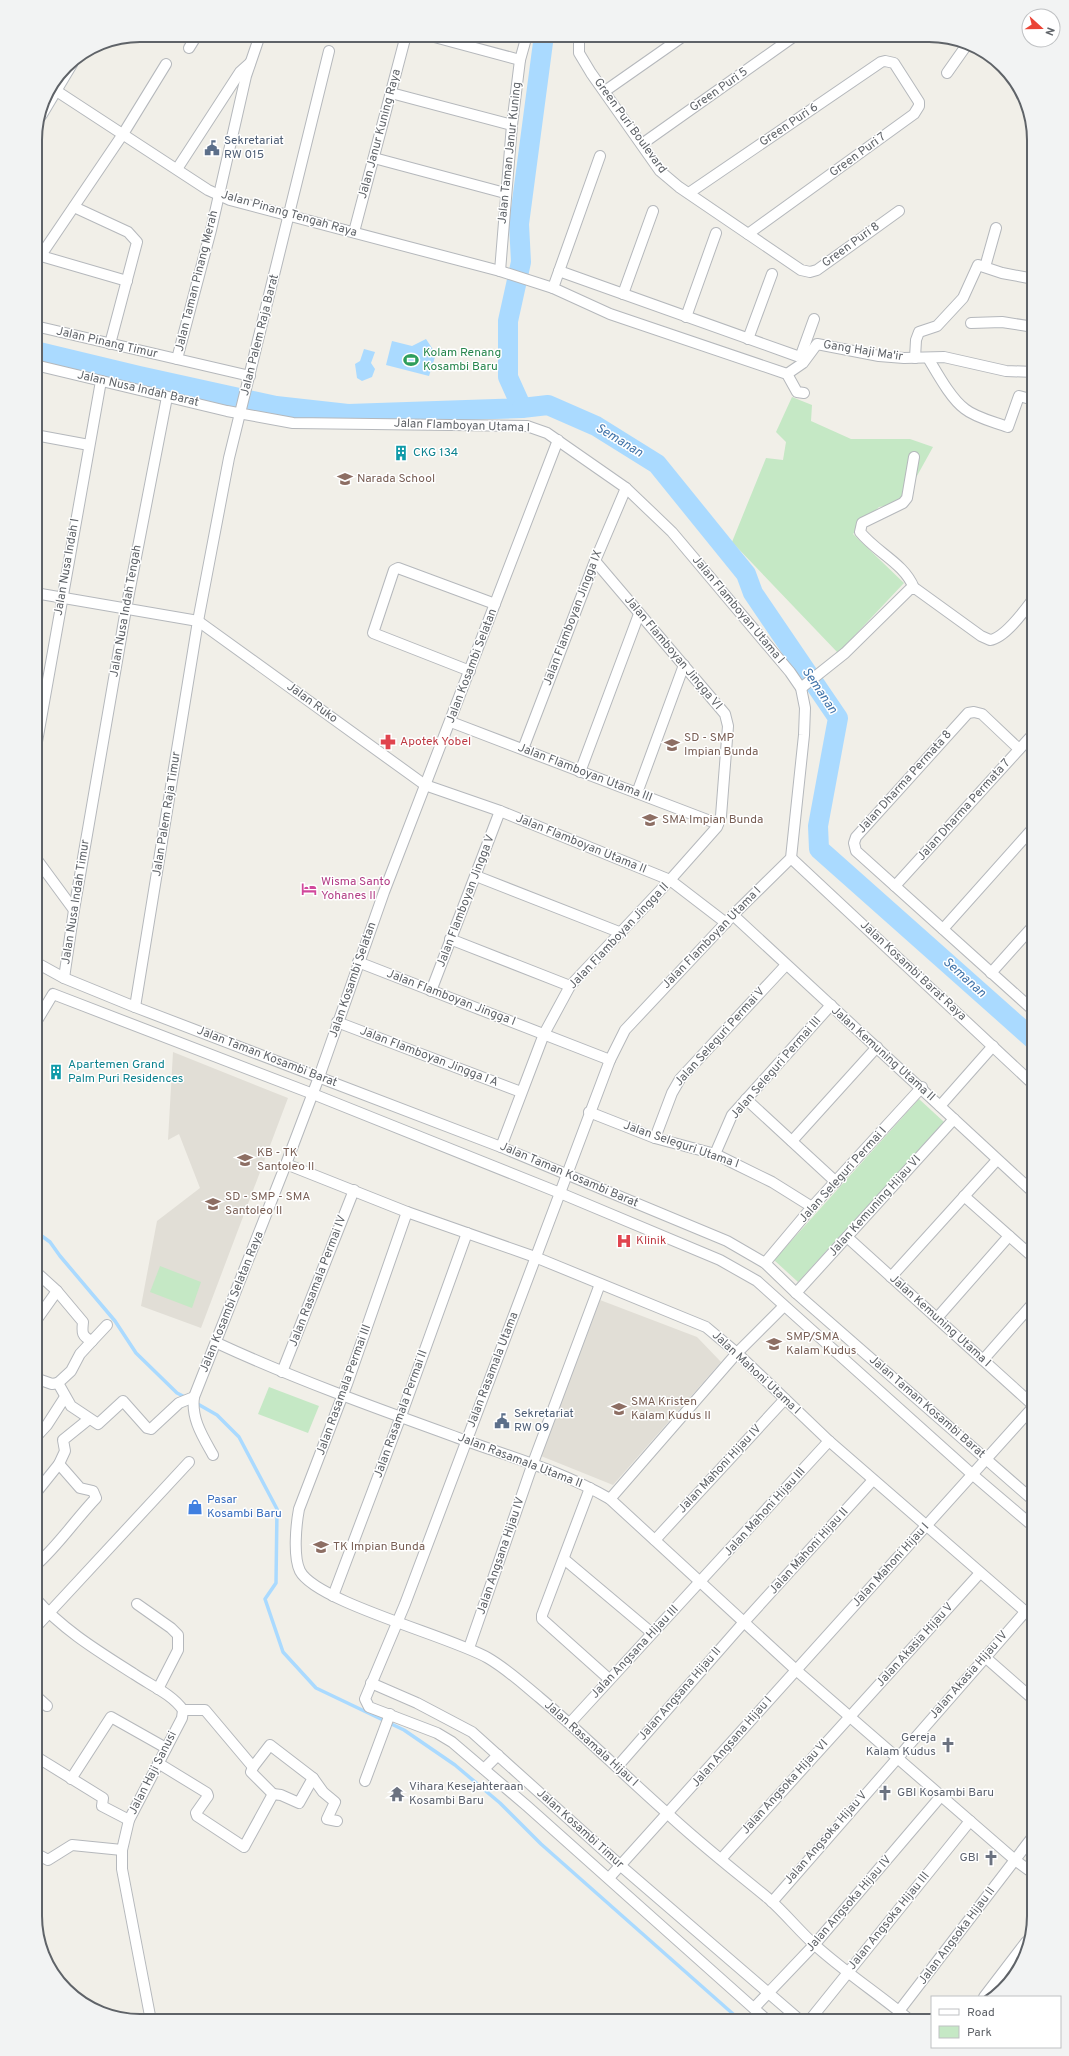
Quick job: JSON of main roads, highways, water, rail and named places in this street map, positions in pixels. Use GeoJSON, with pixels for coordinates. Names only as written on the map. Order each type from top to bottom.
{"type":"FeatureCollection","features":[{"type":"Feature","properties":{"kind":"water","name":"Kolam Renang Kosambi Baru"},"geometry":{"type":"Polygon","coordinates":[[[426,339],[436,354],[429,376],[386,365],[392,341],[412,346],[426,339]]]}},
{"type":"Feature","properties":{"kind":"water"},"geometry":{"type":"Polygon","coordinates":[[[364,349],[375,352],[371,363],[375,369],[372,377],[362,381],[357,378],[355,364],[360,361],[364,349]]]}},
{"type":"Feature","properties":{"kind":"waterway"},"geometry":{"type":"LineString","coordinates":[[42,353],[276,406],[348,414],[522,408],[508,377],[508,321],[521,262],[519,224],[543,42]]}},
{"type":"Feature","properties":{"kind":"waterway","name":"Semanan"},"geometry":{"type":"LineString","coordinates":[[522,408],[548,405],[596,426],[657,464],[746,574],[753,593],[838,718],[818,826],[819,849],[1027,1034]]}},
{"type":"Feature","properties":{"kind":"waterway"},"geometry":{"type":"LineString","coordinates":[[42,1236],[50,1242],[115,1321],[136,1353],[177,1393],[187,1398]]}},
{"type":"Feature","properties":{"kind":"waterway"},"geometry":{"type":"LineString","coordinates":[[196,1403],[217,1415],[239,1437],[277,1509],[276,1583],[265,1599],[283,1652],[316,1688],[404,1730],[455,1765],[500,1803],[541,1844],[733,2014]]}},
{"type":"Feature","properties":{"kind":"place","name":"Sekretariat RW 015"},"geometry":{"type":"Point","coordinates":[212,148]}},
{"type":"Feature","properties":{"kind":"place","name":"Kolam Renang Kosambi Baru"},"geometry":{"type":"Point","coordinates":[411,360]}},
{"type":"Feature","properties":{"kind":"place","name":"CKG 134"},"geometry":{"type":"Point","coordinates":[401,453]}},
{"type":"Feature","properties":{"kind":"place","name":"Narada School"},"geometry":{"type":"Point","coordinates":[345,479]}},
{"type":"Feature","properties":{"kind":"place","name":"Apotek Yobel"},"geometry":{"type":"Point","coordinates":[388,742]}},
{"type":"Feature","properties":{"kind":"place","name":"SD - SMP Impian Bunda"},"geometry":{"type":"Point","coordinates":[672,745]}},
{"type":"Feature","properties":{"kind":"place","name":"SMA Impian Bunda"},"geometry":{"type":"Point","coordinates":[650,820]}},
{"type":"Feature","properties":{"kind":"place","name":"Wisma Santo Yohanes II"},"geometry":{"type":"Point","coordinates":[309,889]}},
{"type":"Feature","properties":{"kind":"place","name":"Apartemen Grand Palm Puri Residences"},"geometry":{"type":"Point","coordinates":[56,1072]}},
{"type":"Feature","properties":{"kind":"place","name":"KB - TK Santoleo II"},"geometry":{"type":"Point","coordinates":[245,1160]}},
{"type":"Feature","properties":{"kind":"place","name":"SD - SMP - SMA Santoleo II"},"geometry":{"type":"Point","coordinates":[213,1204]}},
{"type":"Feature","properties":{"kind":"place","name":"Klinik"},"geometry":{"type":"Point","coordinates":[624,1241]}},
{"type":"Feature","properties":{"kind":"place","name":"SMP/SMA Kalam Kudus"},"geometry":{"type":"Point","coordinates":[774,1344]}},
{"type":"Feature","properties":{"kind":"place","name":"SMA Kristen Kalam Kudus II"},"geometry":{"type":"Point","coordinates":[619,1409]}},
{"type":"Feature","properties":{"kind":"place","name":"Sekretariat RW 09"},"geometry":{"type":"Point","coordinates":[502,1421]}},
{"type":"Feature","properties":{"kind":"place","name":"Pasar Kosambi Baru"},"geometry":{"type":"Point","coordinates":[195,1507]}},
{"type":"Feature","properties":{"kind":"place","name":"TK Impian Bunda"},"geometry":{"type":"Point","coordinates":[321,1547]}},
{"type":"Feature","properties":{"kind":"place","name":"Gereja Kalam Kudus"},"geometry":{"type":"Point","coordinates":[948,1745]}},
{"type":"Feature","properties":{"kind":"place","name":"GBI Kosambi Baru"},"geometry":{"type":"Point","coordinates":[885,1793]}},
{"type":"Feature","properties":{"kind":"place","name":"Vihara Kesejahteraan Kosambi Baru"},"geometry":{"type":"Point","coordinates":[397,1794]}},
{"type":"Feature","properties":{"kind":"place","name":"GBI"},"geometry":{"type":"Point","coordinates":[991,1858]}}]}
